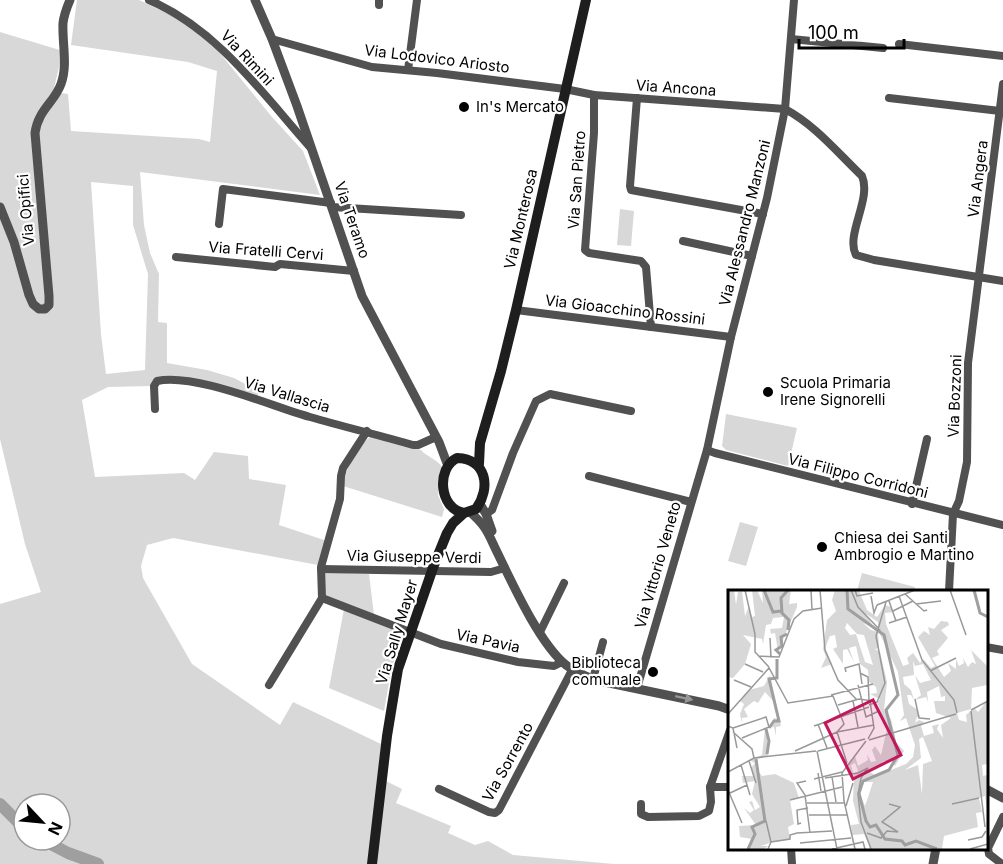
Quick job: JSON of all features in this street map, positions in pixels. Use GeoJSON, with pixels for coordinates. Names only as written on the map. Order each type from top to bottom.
{"type":"FeatureCollection","features":[{"type":"Feature","properties":{"kind":"main road","name":"Via Monterosa"},"geometry":{"type":"LineString","coordinates":[[479,465],[480,443],[516,310],[586,0]]}},
{"type":"Feature","properties":{"kind":"main road","name":"Via Monterosa"},"geometry":{"type":"LineString","coordinates":[[463,458],[480,443]]}},
{"type":"Feature","properties":{"kind":"main road"},"geometry":{"type":"LineString","coordinates":[[463,458],[479,465],[484,487],[480,504],[467,513],[456,512],[450,508],[444,488],[444,476],[448,466],[463,458]]}},
{"type":"Feature","properties":{"kind":"main road","name":"Via Sally Mayer"},"geometry":{"type":"LineString","coordinates":[[433,568],[435,551],[450,508]]}},
{"type":"Feature","properties":{"kind":"main road","name":"Via Sally Mayer"},"geometry":{"type":"LineString","coordinates":[[372,864],[394,688],[410,632],[433,568],[453,523],[467,513]]}},
{"type":"Feature","properties":{"kind":"street","name":"Via Opifici"},"geometry":{"type":"LineString","coordinates":[[0,207],[14,242],[33,304],[39,309],[45,309],[49,304],[50,296],[35,133],[36,122],[61,84],[64,72],[63,21],[70,0]]}},
{"type":"Feature","properties":{"kind":"street","name":"Via Rimini"},"geometry":{"type":"LineString","coordinates":[[148,0],[195,26],[219,46],[313,150]]}},
{"type":"Feature","properties":{"kind":"street","name":"Via Teramo"},"geometry":{"type":"LineString","coordinates":[[255,0],[313,150],[362,296],[437,439],[448,466]]}},
{"type":"Feature","properties":{"kind":"street"},"geometry":{"type":"LineString","coordinates":[[408,70],[417,0]]}},
{"type":"Feature","properties":{"kind":"street","name":"Via Alessandro Manzoni"},"geometry":{"type":"LineString","coordinates":[[707,450],[731,337],[763,214],[785,109],[794,0]]}},
{"type":"Feature","properties":{"kind":"street","name":"Via Lodovico Ariosto"},"geometry":{"type":"LineString","coordinates":[[272,39],[372,67],[565,89]]}},
{"type":"Feature","properties":{"kind":"street"},"geometry":{"type":"LineString","coordinates":[[791,39],[883,48]]}},
{"type":"Feature","properties":{"kind":"street"},"geometry":{"type":"LineString","coordinates":[[899,44],[1003,56]]}},
{"type":"Feature","properties":{"kind":"street","name":"Via Angera"},"geometry":{"type":"LineString","coordinates":[[980,278],[1003,84]]}},
{"type":"Feature","properties":{"kind":"street","name":"Via Ancona"},"geometry":{"type":"LineString","coordinates":[[565,89],[594,95],[785,109]]}},
{"type":"Feature","properties":{"kind":"street","name":"Via San Pietro"},"geometry":{"type":"LineString","coordinates":[[594,95],[594,133],[585,250],[589,253],[641,261],[646,267],[651,327]]}},
{"type":"Feature","properties":{"kind":"street"},"geometry":{"type":"LineString","coordinates":[[637,98],[631,190],[763,214]]}},
{"type":"Feature","properties":{"kind":"street"},"geometry":{"type":"LineString","coordinates":[[889,98],[1000,111]]}},
{"type":"Feature","properties":{"kind":"street"},"geometry":{"type":"LineString","coordinates":[[785,109],[817,131],[862,176],[864,192],[855,235],[856,255],[1003,281]]}},
{"type":"Feature","properties":{"kind":"street"},"geometry":{"type":"LineString","coordinates":[[219,224],[223,189],[331,205],[461,215]]}},
{"type":"Feature","properties":{"kind":"street"},"geometry":{"type":"LineString","coordinates":[[683,241],[752,256]]}},
{"type":"Feature","properties":{"kind":"street","name":"Via Fratelli Cervi"},"geometry":{"type":"LineString","coordinates":[[176,257],[275,267],[280,264],[354,271]]}},
{"type":"Feature","properties":{"kind":"street","name":"Via Bozzoni"},"geometry":{"type":"LineString","coordinates":[[949,590],[953,514],[959,501],[967,462],[968,363],[980,278]]}},
{"type":"Feature","properties":{"kind":"street","name":"Via Gioacchino Rossini"},"geometry":{"type":"LineString","coordinates":[[516,310],[731,337]]}},
{"type":"Feature","properties":{"kind":"street","name":"Via Vallascia"},"geometry":{"type":"LineString","coordinates":[[155,409],[154,386],[157,381],[169,379],[214,387],[310,417],[418,446],[437,439]]}},
{"type":"Feature","properties":{"kind":"street"},"geometry":{"type":"LineString","coordinates":[[486,514],[492,510],[513,453],[536,401],[550,394],[631,411]]}},
{"type":"Feature","properties":{"kind":"street"},"geometry":{"type":"LineString","coordinates":[[269,685],[321,598],[321,570],[340,499],[343,468],[368,431]]}},
{"type":"Feature","properties":{"kind":"street","name":"Via Teramo"},"geometry":{"type":"LineString","coordinates":[[437,439],[447,452],[463,458]]}},
{"type":"Feature","properties":{"kind":"street"},"geometry":{"type":"LineString","coordinates":[[912,504],[927,439]]}},
{"type":"Feature","properties":{"kind":"street","name":"Via Filippo Corridoni"},"geometry":{"type":"LineString","coordinates":[[707,450],[912,504],[1003,525]]}},
{"type":"Feature","properties":{"kind":"street","name":"Via Vittorio Veneto"},"geometry":{"type":"LineString","coordinates":[[637,688],[707,450]]}},
{"type":"Feature","properties":{"kind":"street"},"geometry":{"type":"LineString","coordinates":[[590,476],[691,502]]}},
{"type":"Feature","properties":{"kind":"street"},"geometry":{"type":"LineString","coordinates":[[480,504],[492,531],[494,545]]}},
{"type":"Feature","properties":{"kind":"street"},"geometry":{"type":"LineString","coordinates":[[467,513],[486,526],[505,568],[540,632],[562,662],[572,670],[593,679],[728,709]]}},
{"type":"Feature","properties":{"kind":"street","name":"Via Giuseppe Verdi"},"geometry":{"type":"LineString","coordinates":[[321,570],[433,568],[491,572],[505,568]]}},
{"type":"Feature","properties":{"kind":"street"},"geometry":{"type":"LineString","coordinates":[[540,632],[564,583]]}},
{"type":"Feature","properties":{"kind":"street","name":"Via Pavia"},"geometry":{"type":"LineString","coordinates":[[321,598],[441,644],[518,662],[554,666],[562,662]]}},
{"type":"Feature","properties":{"kind":"street"},"geometry":{"type":"LineString","coordinates":[[593,679],[603,642]]}},
{"type":"Feature","properties":{"kind":"street"},"geometry":{"type":"LineString","coordinates":[[988,648],[1003,650]]}},
{"type":"Feature","properties":{"kind":"street","name":"Via Sorrento"},"geometry":{"type":"LineString","coordinates":[[440,789],[489,812],[495,813],[499,810],[572,670]]}},
{"type":"Feature","properties":{"kind":"street"},"geometry":{"type":"LineString","coordinates":[[641,804],[641,814],[648,817],[699,816],[709,811],[710,787],[728,736]]}},
{"type":"Feature","properties":{"kind":"street"},"geometry":{"type":"LineString","coordinates":[[710,787],[728,787]]}},
{"type":"Feature","properties":{"kind":"street"},"geometry":{"type":"LineString","coordinates":[[988,790],[1003,798]]}},
{"type":"Feature","properties":{"kind":"street"},"geometry":{"type":"LineString","coordinates":[[988,844],[1003,817]]}},
{"type":"Feature","properties":{"kind":"street"},"geometry":{"type":"LineString","coordinates":[[791,849],[792,864]]}},
{"type":"Feature","properties":{"kind":"street"},"geometry":{"type":"LineString","coordinates":[[933,864],[936,849]]}},
{"type":"Feature","properties":{"kind":"street"},"geometry":{"type":"LineString","coordinates":[[987,849],[1002,864]]}},
{"type":"Feature","properties":{"kind":"shaded area"},"geometry":{"type":"Polygon","coordinates":[[[77,0],[139,0],[177,18],[192,29],[219,52],[303,151],[320,195],[140,172],[144,225],[150,253],[159,274],[158,322],[167,323],[167,363],[207,370],[234,378],[260,392],[256,398],[169,376],[151,386],[108,387],[82,400],[95,477],[184,473],[195,480],[214,452],[248,456],[249,479],[286,485],[279,525],[327,541],[318,565],[173,538],[147,545],[141,566],[143,578],[192,664],[280,725],[293,702],[381,744],[378,777],[402,789],[396,803],[451,826],[448,833],[475,845],[488,841],[513,855],[614,864],[0,864],[0,604],[41,592],[25,544],[0,439],[0,32],[63,51],[53,92],[68,94],[71,131],[199,139],[210,142],[217,71],[188,62],[71,45],[77,0]],[[91,182],[101,334],[106,374],[145,370],[148,274],[133,225],[133,186],[91,182]]]}},
{"type":"Feature","properties":{"kind":"shaded area"},"geometry":{"type":"Polygon","coordinates":[[[620,209],[634,211],[631,246],[617,245],[620,209]]]}},
{"type":"Feature","properties":{"kind":"shaded area"},"geometry":{"type":"Polygon","coordinates":[[[726,414],[797,428],[788,466],[726,450],[722,446],[726,414]]]}},
{"type":"Feature","properties":{"kind":"shaded area"},"geometry":{"type":"Polygon","coordinates":[[[371,436],[421,450],[440,464],[442,467],[438,495],[444,509],[442,517],[343,486],[352,459],[371,436]]]}},
{"type":"Feature","properties":{"kind":"shaded area"},"geometry":{"type":"Polygon","coordinates":[[[740,522],[758,527],[746,566],[728,561],[740,522]]]}},
{"type":"Feature","properties":{"kind":"shaded area"},"geometry":{"type":"Polygon","coordinates":[[[323,572],[369,574],[374,615],[407,627],[392,666],[384,711],[329,688],[345,604],[324,597],[323,572]]]}},
{"type":"Feature","properties":{"kind":"shaded area"},"geometry":{"type":"Polygon","coordinates":[[[862,573],[915,587],[914,590],[857,590],[862,573]]]}},
{"type":"Feature","properties":{"kind":"waterway"},"geometry":{"type":"LineString","coordinates":[[0,804],[12,816]]}},
{"type":"Feature","properties":{"kind":"waterway"},"geometry":{"type":"LineString","coordinates":[[66,852],[98,864]]}},
{"type":"Feature","properties":{"kind":"place","name":"In's Mercato"},"geometry":{"type":"Point","coordinates":[464,107]}},
{"type":"Feature","properties":{"kind":"place","name":"Scuola Primaria Irene Signorelli"},"geometry":{"type":"Point","coordinates":[768,392]}},
{"type":"Feature","properties":{"kind":"place","name":"Chiesa dei Santi Ambrogio e Martino"},"geometry":{"type":"Point","coordinates":[822,547]}},
{"type":"Feature","properties":{"kind":"place","name":"Biblioteca comunale"},"geometry":{"type":"Point","coordinates":[653,672]}}]}
